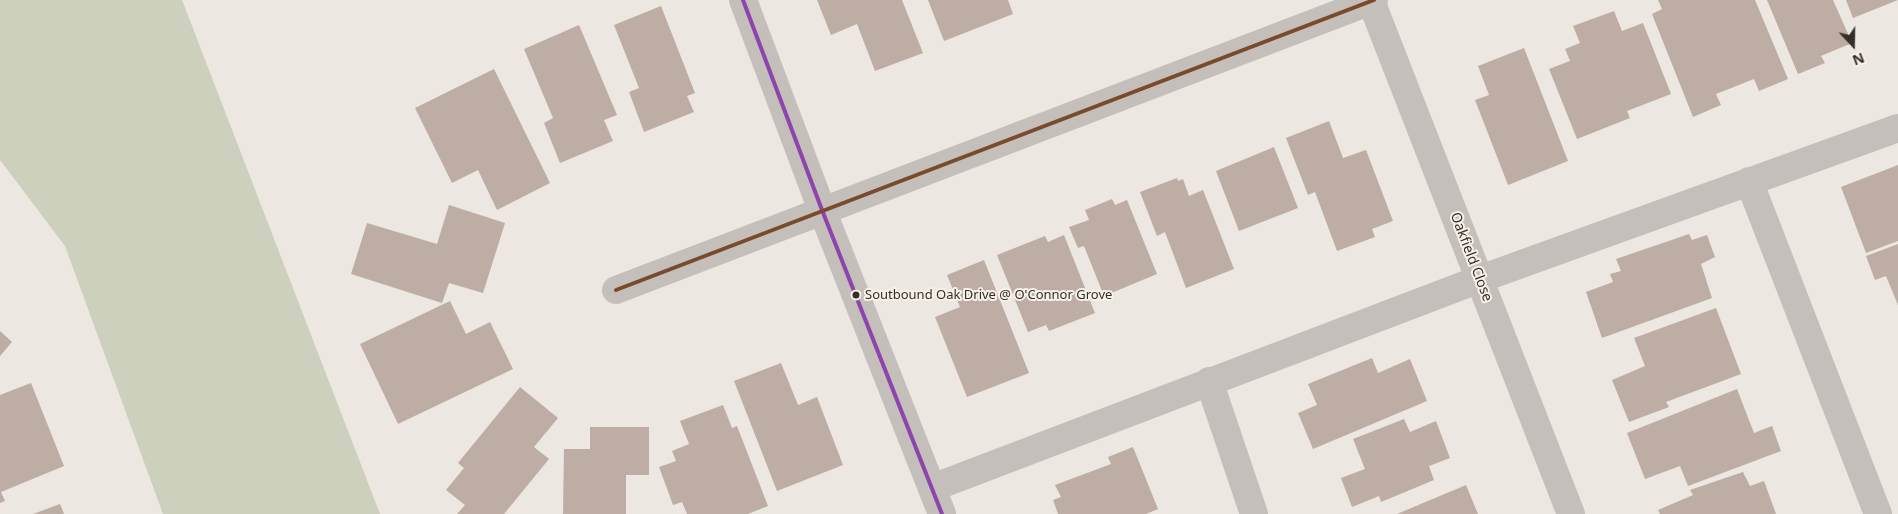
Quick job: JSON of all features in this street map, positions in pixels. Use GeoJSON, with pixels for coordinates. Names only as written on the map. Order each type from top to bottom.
{"type":"FeatureCollection","features":[{"type":"Feature","properties":{"kind":"street"},"geometry":{"type":"LineString","coordinates":[[743,0],[822,210],[942,514]]}},
{"type":"Feature","properties":{"kind":"street"},"geometry":{"type":"LineString","coordinates":[[616,290],[1373,0]]}},
{"type":"Feature","properties":{"kind":"street","name":"Oakfield Close"},"geometry":{"type":"LineString","coordinates":[[1373,0],[1571,514]]}},
{"type":"Feature","properties":{"kind":"street"},"geometry":{"type":"LineString","coordinates":[[932,488],[1480,279],[1898,128]]}},
{"type":"Feature","properties":{"kind":"street"},"geometry":{"type":"LineString","coordinates":[[1749,181],[1878,514]]}},
{"type":"Feature","properties":{"kind":"street"},"geometry":{"type":"LineString","coordinates":[[1209,381],[1254,514]]}},
{"type":"Feature","properties":{"kind":"green space"},"geometry":{"type":"Polygon","coordinates":[[[0,0],[182,0],[380,514],[163,514],[65,246],[0,160],[0,0]]]}},
{"type":"Feature","properties":{"kind":"building"},"geometry":{"type":"Polygon","coordinates":[[[817,0],[902,0],[923,53],[875,71],[857,24],[831,35],[817,0]]]}},
{"type":"Feature","properties":{"kind":"building"},"geometry":{"type":"Polygon","coordinates":[[[928,0],[1008,0],[1013,14],[944,41],[928,0]]]}},
{"type":"Feature","properties":{"kind":"building"},"geometry":{"type":"Polygon","coordinates":[[[1658,0],[1755,0],[1788,79],[1759,91],[1754,79],[1716,94],[1721,105],[1693,117],[1652,14],[1662,9],[1658,0]]]}},
{"type":"Feature","properties":{"kind":"building"},"geometry":{"type":"Polygon","coordinates":[[[1767,0],[1833,0],[1852,43],[1821,56],[1825,63],[1798,74],[1767,0]]]}},
{"type":"Feature","properties":{"kind":"building"},"geometry":{"type":"Polygon","coordinates":[[[1846,0],[1898,0],[1853,18],[1846,0]]]}},
{"type":"Feature","properties":{"kind":"building"},"geometry":{"type":"Polygon","coordinates":[[[661,6],[695,93],[687,96],[694,112],[644,132],[629,92],[639,88],[614,25],[661,6]]]}},
{"type":"Feature","properties":{"kind":"building"},"geometry":{"type":"Polygon","coordinates":[[[1614,11],[1622,31],[1643,23],[1671,94],[1627,111],[1630,118],[1577,139],[1549,69],[1570,61],[1565,49],[1580,43],[1573,26],[1614,11]]]}},
{"type":"Feature","properties":{"kind":"building"},"geometry":{"type":"Polygon","coordinates":[[[579,25],[617,115],[604,120],[613,141],[560,163],[544,123],[553,118],[524,49],[579,25]]]}},
{"type":"Feature","properties":{"kind":"building"},"geometry":{"type":"Polygon","coordinates":[[[1524,48],[1568,161],[1508,185],[1475,100],[1489,95],[1478,66],[1524,48]]]}},
{"type":"Feature","properties":{"kind":"building"},"geometry":{"type":"Polygon","coordinates":[[[494,69],[550,183],[497,210],[478,170],[452,183],[415,108],[494,69]]]}},
{"type":"Feature","properties":{"kind":"building"},"geometry":{"type":"Polygon","coordinates":[[[1329,121],[1343,158],[1366,150],[1393,221],[1372,229],[1375,237],[1337,251],[1315,192],[1308,195],[1286,138],[1329,121]]]}},
{"type":"Feature","properties":{"kind":"building"},"geometry":{"type":"Polygon","coordinates":[[[1274,147],[1298,208],[1239,231],[1216,171],[1274,147]]]}},
{"type":"Feature","properties":{"kind":"building"},"geometry":{"type":"Polygon","coordinates":[[[1898,165],[1898,241],[1866,253],[1841,187],[1898,165]]]}},
{"type":"Feature","properties":{"kind":"building"},"geometry":{"type":"Polygon","coordinates":[[[1177,178],[1178,181],[1183,179],[1189,196],[1203,190],[1234,269],[1186,288],[1165,232],[1157,236],[1140,192],[1177,178]]]}},
{"type":"Feature","properties":{"kind":"building"},"geometry":{"type":"Polygon","coordinates":[[[1112,199],[1115,205],[1127,200],[1157,274],[1104,296],[1084,246],[1078,248],[1069,227],[1089,220],[1085,210],[1112,199]]]}},
{"type":"Feature","properties":{"kind":"building"},"geometry":{"type":"Polygon","coordinates":[[[449,205],[505,223],[483,293],[449,283],[442,303],[351,274],[367,223],[437,244],[449,205]]]}},
{"type":"Feature","properties":{"kind":"building"},"geometry":{"type":"Polygon","coordinates":[[[1689,234],[1692,240],[1707,235],[1715,257],[1701,264],[1712,298],[1602,338],[1586,292],[1613,282],[1610,274],[1621,271],[1616,259],[1689,234]]]}},
{"type":"Feature","properties":{"kind":"building"},"geometry":{"type":"Polygon","coordinates":[[[1064,235],[1095,313],[1049,331],[1046,325],[1028,332],[997,255],[1045,236],[1048,242],[1064,235]]]}},
{"type":"Feature","properties":{"kind":"building"},"geometry":{"type":"Polygon","coordinates":[[[1898,244],[1898,305],[1886,276],[1875,280],[1866,256],[1898,244]]]}},
{"type":"Feature","properties":{"kind":"building"},"geometry":{"type":"Polygon","coordinates":[[[984,260],[1029,373],[967,397],[935,317],[960,307],[947,275],[984,260]]]}},
{"type":"Feature","properties":{"kind":"building"},"geometry":{"type":"Polygon","coordinates":[[[450,301],[466,334],[490,322],[513,369],[398,424],[360,344],[450,301]]]}},
{"type":"Feature","properties":{"kind":"building"},"geometry":{"type":"Polygon","coordinates":[[[1716,308],[1741,374],[1666,402],[1669,407],[1629,422],[1612,380],[1645,366],[1634,338],[1716,308]]]}},
{"type":"Feature","properties":{"kind":"building"},"geometry":{"type":"Polygon","coordinates":[[[0,331],[12,342],[0,356],[0,331]]]}},
{"type":"Feature","properties":{"kind":"building"},"geometry":{"type":"Polygon","coordinates":[[[1372,358],[1378,373],[1410,359],[1427,401],[1313,449],[1298,413],[1317,405],[1308,384],[1372,358]]]}},
{"type":"Feature","properties":{"kind":"building"},"geometry":{"type":"Polygon","coordinates":[[[781,363],[798,405],[817,397],[843,465],[777,491],[734,381],[781,363]]]}},
{"type":"Feature","properties":{"kind":"building"},"geometry":{"type":"Polygon","coordinates":[[[31,383],[64,466],[1,492],[5,501],[0,503],[0,395],[31,383]]]}},
{"type":"Feature","properties":{"kind":"building"},"geometry":{"type":"Polygon","coordinates":[[[520,387],[558,418],[534,447],[549,459],[504,514],[457,514],[465,505],[446,490],[464,468],[458,463],[520,387]]]}},
{"type":"Feature","properties":{"kind":"building"},"geometry":{"type":"Polygon","coordinates":[[[1737,389],[1754,433],[1772,426],[1781,451],[1688,486],[1680,466],[1645,479],[1627,433],[1737,389]]]}},
{"type":"Feature","properties":{"kind":"building"},"geometry":{"type":"Polygon","coordinates":[[[723,405],[732,428],[737,426],[768,506],[748,514],[687,514],[682,502],[673,505],[659,467],[676,461],[672,451],[689,444],[680,421],[723,405]]]}},
{"type":"Feature","properties":{"kind":"building"},"geometry":{"type":"Polygon","coordinates":[[[1404,419],[1410,432],[1436,421],[1450,458],[1429,466],[1434,480],[1381,502],[1379,496],[1352,507],[1341,478],[1365,469],[1353,439],[1404,419]]]}},
{"type":"Feature","properties":{"kind":"building"},"geometry":{"type":"Polygon","coordinates":[[[590,427],[649,427],[649,475],[626,475],[626,514],[563,514],[564,449],[590,449],[590,427]]]}},
{"type":"Feature","properties":{"kind":"building"},"geometry":{"type":"Polygon","coordinates":[[[1133,447],[1158,509],[1146,514],[1058,514],[1053,500],[1061,497],[1055,485],[1111,464],[1108,457],[1133,447]]]}},
{"type":"Feature","properties":{"kind":"building"},"geometry":{"type":"Polygon","coordinates":[[[1743,472],[1750,486],[1764,481],[1776,514],[1660,514],[1658,510],[1693,495],[1690,490],[1743,472]]]}},
{"type":"Feature","properties":{"kind":"building"},"geometry":{"type":"Polygon","coordinates":[[[1466,485],[1478,514],[1397,514],[1466,485]]]}},
{"type":"Feature","properties":{"kind":"building"},"geometry":{"type":"Polygon","coordinates":[[[60,504],[64,514],[33,514],[60,504]]]}},
{"type":"Feature","properties":{"kind":"transit line"},"geometry":{"type":"LineString","coordinates":[[743,0],[822,210],[942,514]]}},
{"type":"Feature","properties":{"kind":"transit line"},"geometry":{"type":"LineString","coordinates":[[616,290],[1374,0]]}},
{"type":"Feature","properties":{"kind":"place","name":"Soutbound Oak Drive @ O'Connor Grove"},"geometry":{"type":"Point","coordinates":[856,295]}}]}
